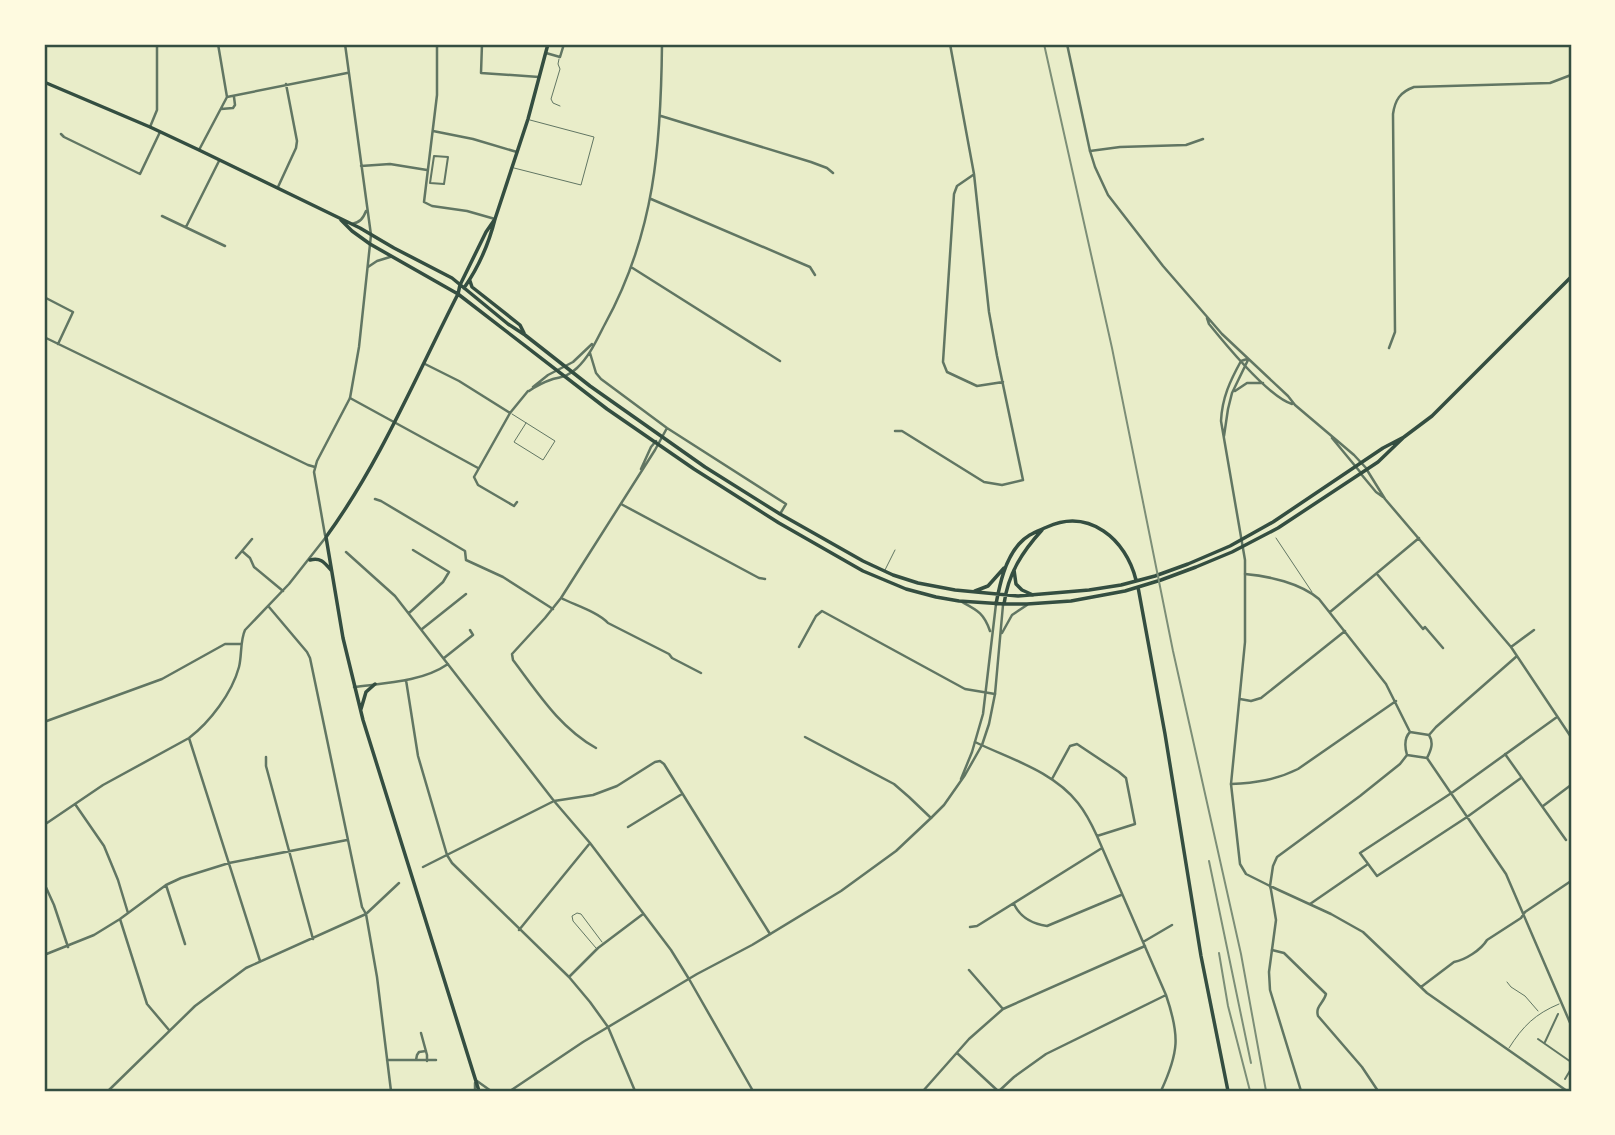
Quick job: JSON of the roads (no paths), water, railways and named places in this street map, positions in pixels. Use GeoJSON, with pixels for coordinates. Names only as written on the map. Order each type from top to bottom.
{"type":"FeatureCollection","features":[{"type":"Feature","properties":{"kind":"main road"},"geometry":{"type":"LineString","coordinates":[[462,286],[471,278],[491,234],[528,119],[548,44]]}},
{"type":"Feature","properties":{"kind":"main road"},"geometry":{"type":"LineString","coordinates":[[44,82],[199,150],[352,224],[452,278],[508,324],[662,437],[780,514],[884,572],[925,585],[1005,596],[1035,596],[1121,585],[1155,576],[1230,546],[1273,522],[1383,448],[1404,437]]}},
{"type":"Feature","properties":{"kind":"main road"},"geometry":{"type":"LineString","coordinates":[[339,219],[370,244],[458,294],[656,444],[779,523],[863,571],[906,589],[959,601],[996,604],[1071,601],[1125,591],[1233,552],[1278,528],[1386,455],[1432,415],[1571,277]]}},
{"type":"Feature","properties":{"kind":"main road"},"geometry":{"type":"LineString","coordinates":[[477,1091],[361,711],[343,638],[326,537],[361,484],[394,424],[486,232],[495,219]]}},
{"type":"Feature","properties":{"kind":"main road"},"geometry":{"type":"LineString","coordinates":[[471,278],[472,287],[520,325],[525,335]]}},
{"type":"Feature","properties":{"kind":"main road"},"geometry":{"type":"LineString","coordinates":[[996,604],[1005,567],[1014,550],[1034,531],[1052,525],[1069,521],[1100,528],[1120,544],[1133,568],[1150,649],[1201,956],[1227,1091]]}},
{"type":"Feature","properties":{"kind":"main road"},"geometry":{"type":"LineString","coordinates":[[1003,604],[1014,568],[1029,544],[1044,529]]}},
{"type":"Feature","properties":{"kind":"main road"},"geometry":{"type":"LineString","coordinates":[[310,560],[321,559],[331,570]]}},
{"type":"Feature","properties":{"kind":"main road"},"geometry":{"type":"LineString","coordinates":[[971,592],[988,586],[1005,567]]}},
{"type":"Feature","properties":{"kind":"main road"},"geometry":{"type":"LineString","coordinates":[[1014,568],[1016,584],[1035,596]]}},
{"type":"Feature","properties":{"kind":"main road"},"geometry":{"type":"LineString","coordinates":[[361,711],[366,692],[376,684]]}},
{"type":"Feature","properties":{"kind":"street"},"geometry":{"type":"LineString","coordinates":[[150,127],[157,110],[157,44]]}},
{"type":"Feature","properties":{"kind":"street"},"geometry":{"type":"LineString","coordinates":[[199,150],[227,97],[218,44]]}},
{"type":"Feature","properties":{"kind":"street"},"geometry":{"type":"LineString","coordinates":[[44,825],[103,785],[189,738],[202,728],[234,681],[245,630],[310,560],[326,537],[314,472],[350,398],[359,347],[371,235],[345,44]]}},
{"type":"Feature","properties":{"kind":"street"},"geometry":{"type":"LineString","coordinates":[[437,44],[437,95],[423,199],[426,205],[467,211],[495,219]]}},
{"type":"Feature","properties":{"kind":"street"},"geometry":{"type":"LineString","coordinates":[[482,44],[481,73],[539,77]]}},
{"type":"Feature","properties":{"kind":"street"},"geometry":{"type":"LineString","coordinates":[[546,53],[560,57],[564,44]]}},
{"type":"Feature","properties":{"kind":"street"},"geometry":{"type":"LineString","coordinates":[[529,391],[553,379],[566,377],[590,352],[618,299],[631,267],[651,200],[656,166],[661,116],[662,44]]}},
{"type":"Feature","properties":{"kind":"street"},"geometry":{"type":"LineString","coordinates":[[895,431],[902,432],[984,482],[1002,485],[1023,480],[989,312],[974,174],[950,44]]}},
{"type":"Feature","properties":{"kind":"street"},"geometry":{"type":"LineString","coordinates":[[1067,44],[1090,151],[1108,195],[1205,315],[1248,360],[1289,396],[1294,405]]}},
{"type":"Feature","properties":{"kind":"street"},"geometry":{"type":"LineString","coordinates":[[227,97],[348,72]]}},
{"type":"Feature","properties":{"kind":"street"},"geometry":{"type":"LineString","coordinates":[[1389,348],[1395,332],[1393,114],[1399,95],[1414,87],[1550,83],[1571,75]]}},
{"type":"Feature","properties":{"kind":"street"},"geometry":{"type":"LineString","coordinates":[[277,188],[297,141],[286,84]]}},
{"type":"Feature","properties":{"kind":"street"},"geometry":{"type":"LineString","coordinates":[[221,109],[233,108],[234,96]]}},
{"type":"Feature","properties":{"kind":"street"},"geometry":{"type":"LineString","coordinates":[[661,116],[811,162],[834,173]]}},
{"type":"Feature","properties":{"kind":"street"},"geometry":{"type":"LineString","coordinates":[[433,131],[517,152]]}},
{"type":"Feature","properties":{"kind":"street"},"geometry":{"type":"LineString","coordinates":[[61,134],[139,174],[160,132]]}},
{"type":"Feature","properties":{"kind":"street"},"geometry":{"type":"LineString","coordinates":[[1090,151],[1120,147],[1186,145],[1203,139]]}},
{"type":"Feature","properties":{"kind":"street"},"geometry":{"type":"LineString","coordinates":[[434,156],[448,157],[444,184],[430,183],[434,156]]}},
{"type":"Feature","properties":{"kind":"street"},"geometry":{"type":"LineString","coordinates":[[186,228],[219,160]]}},
{"type":"Feature","properties":{"kind":"street"},"geometry":{"type":"LineString","coordinates":[[361,166],[390,164],[427,170]]}},
{"type":"Feature","properties":{"kind":"street"},"geometry":{"type":"LineString","coordinates":[[974,174],[957,186],[954,194],[943,362],[947,372],[977,386],[1003,382]]}},
{"type":"Feature","properties":{"kind":"street"},"geometry":{"type":"LineString","coordinates":[[651,200],[810,267],[815,275]]}},
{"type":"Feature","properties":{"kind":"street"},"geometry":{"type":"LineString","coordinates":[[352,224],[364,218],[367,208]]}},
{"type":"Feature","properties":{"kind":"street"},"geometry":{"type":"LineString","coordinates":[[162,216],[225,246]]}},
{"type":"Feature","properties":{"kind":"street"},"geometry":{"type":"LineString","coordinates":[[368,268],[377,261],[392,256]]}},
{"type":"Feature","properties":{"kind":"street"},"geometry":{"type":"LineString","coordinates":[[631,267],[780,360]]}},
{"type":"Feature","properties":{"kind":"street"},"geometry":{"type":"LineString","coordinates":[[44,297],[73,312],[58,344]]}},
{"type":"Feature","properties":{"kind":"street"},"geometry":{"type":"LineString","coordinates":[[1205,315],[1209,324],[1246,367],[1362,463],[1385,499],[1511,647],[1571,737]]}},
{"type":"Feature","properties":{"kind":"street"},"geometry":{"type":"LineString","coordinates":[[44,337],[315,467]]}},
{"type":"Feature","properties":{"kind":"street"},"geometry":{"type":"LineString","coordinates":[[517,502],[514,506],[478,485],[474,477],[478,468],[510,413],[529,391],[548,375],[566,367],[595,342]]}},
{"type":"Feature","properties":{"kind":"street"},"geometry":{"type":"LineString","coordinates":[[590,352],[601,379],[667,428],[786,504],[780,514]]}},
{"type":"Feature","properties":{"kind":"street"},"geometry":{"type":"LineString","coordinates":[[1241,361],[1248,360]]}},
{"type":"Feature","properties":{"kind":"street"},"geometry":{"type":"LineString","coordinates":[[1224,439],[1232,393],[1248,360]]}},
{"type":"Feature","properties":{"kind":"street"},"geometry":{"type":"LineString","coordinates":[[1241,361],[1229,383],[1222,404],[1221,421],[1244,554],[1245,574],[1245,642],[1231,784],[1240,864],[1246,874],[1363,932],[1438,1001],[1567,1091]]}},
{"type":"Feature","properties":{"kind":"street"},"geometry":{"type":"LineString","coordinates":[[423,363],[459,381],[510,413]]}},
{"type":"Feature","properties":{"kind":"street"},"geometry":{"type":"LineString","coordinates":[[1232,393],[1247,383],[1263,383]]}},
{"type":"Feature","properties":{"kind":"street"},"geometry":{"type":"LineString","coordinates":[[350,398],[478,468]]}},
{"type":"Feature","properties":{"kind":"street"},"geometry":{"type":"LineString","coordinates":[[596,748],[573,733],[554,715],[513,660],[512,654],[553,609],[667,428]]}},
{"type":"Feature","properties":{"kind":"street"},"geometry":{"type":"LineString","coordinates":[[1332,437],[1376,492],[1385,499]]}},
{"type":"Feature","properties":{"kind":"street"},"geometry":{"type":"LineString","coordinates":[[375,499],[381,500],[465,551],[466,560],[503,577],[553,609]]}},
{"type":"Feature","properties":{"kind":"street"},"geometry":{"type":"LineString","coordinates":[[621,503],[765,579]]}},
{"type":"Feature","properties":{"kind":"street"},"geometry":{"type":"LineString","coordinates":[[1329,612],[1419,538]]}},
{"type":"Feature","properties":{"kind":"street"},"geometry":{"type":"LineString","coordinates":[[236,558],[252,539]]}},
{"type":"Feature","properties":{"kind":"street"},"geometry":{"type":"LineString","coordinates":[[409,613],[443,582],[449,572],[413,550]]}},
{"type":"Feature","properties":{"kind":"street"},"geometry":{"type":"LineString","coordinates":[[242,551],[250,558],[254,567],[283,591]]}},
{"type":"Feature","properties":{"kind":"street"},"geometry":{"type":"LineString","coordinates":[[346,552],[396,596],[667,944],[753,1091]]}},
{"type":"Feature","properties":{"kind":"street"},"geometry":{"type":"LineString","coordinates":[[1245,574],[1296,586],[1313,594],[1386,684],[1410,732]]}},
{"type":"Feature","properties":{"kind":"street"},"geometry":{"type":"LineString","coordinates":[[1377,574],[1423,629],[1425,627],[1443,648]]}},
{"type":"Feature","properties":{"kind":"street"},"geometry":{"type":"LineString","coordinates":[[422,629],[466,593]]}},
{"type":"Feature","properties":{"kind":"street"},"geometry":{"type":"LineString","coordinates":[[561,597],[701,673]]}},
{"type":"Feature","properties":{"kind":"street"},"geometry":{"type":"LineString","coordinates":[[959,601],[978,611],[988,623],[991,632]]}},
{"type":"Feature","properties":{"kind":"street"},"geometry":{"type":"LineString","coordinates":[[960,782],[983,714],[996,604]]}},
{"type":"Feature","properties":{"kind":"street"},"geometry":{"type":"LineString","coordinates":[[510,1091],[608,1027],[841,891],[884,860],[931,818],[944,805],[965,775],[982,745],[996,694],[1003,604]]}},
{"type":"Feature","properties":{"kind":"street"},"geometry":{"type":"LineString","coordinates":[[1000,636],[1012,615],[1027,604]]}},
{"type":"Feature","properties":{"kind":"street"},"geometry":{"type":"LineString","coordinates":[[269,607],[310,658],[362,907],[366,914],[391,1091]]}},
{"type":"Feature","properties":{"kind":"street"},"geometry":{"type":"LineString","coordinates":[[799,647],[816,616],[822,611],[965,689],[996,694]]}},
{"type":"Feature","properties":{"kind":"street"},"geometry":{"type":"LineString","coordinates":[[444,658],[473,635],[470,630]]}},
{"type":"Feature","properties":{"kind":"street"},"geometry":{"type":"LineString","coordinates":[[1511,647],[1534,630]]}},
{"type":"Feature","properties":{"kind":"street"},"geometry":{"type":"LineString","coordinates":[[1240,699],[1251,701],[1261,698],[1345,631]]}},
{"type":"Feature","properties":{"kind":"street"},"geometry":{"type":"LineString","coordinates":[[44,722],[162,678],[225,644],[241,644]]}},
{"type":"Feature","properties":{"kind":"street"},"geometry":{"type":"LineString","coordinates":[[1429,736],[1517,656]]}},
{"type":"Feature","properties":{"kind":"street"},"geometry":{"type":"LineString","coordinates":[[355,687],[406,680],[437,672],[448,664]]}},
{"type":"Feature","properties":{"kind":"street"},"geometry":{"type":"LineString","coordinates":[[406,680],[418,756],[447,855],[452,863],[569,977],[590,1002],[608,1027],[635,1091]]}},
{"type":"Feature","properties":{"kind":"street"},"geometry":{"type":"LineString","coordinates":[[1231,784],[1268,780],[1298,769],[1395,701]]}},
{"type":"Feature","properties":{"kind":"street"},"geometry":{"type":"LineString","coordinates":[[1521,778],[1377,876],[1360,853],[1558,717]]}},
{"type":"Feature","properties":{"kind":"street"},"geometry":{"type":"LineString","coordinates":[[1410,732],[1432,739],[1427,758]]}},
{"type":"Feature","properties":{"kind":"street"},"geometry":{"type":"LineString","coordinates":[[1407,755],[1405,749],[1410,732]]}},
{"type":"Feature","properties":{"kind":"street"},"geometry":{"type":"LineString","coordinates":[[805,737],[894,784],[931,818]]}},
{"type":"Feature","properties":{"kind":"street"},"geometry":{"type":"LineString","coordinates":[[189,738],[260,961]]}},
{"type":"Feature","properties":{"kind":"street"},"geometry":{"type":"LineString","coordinates":[[975,742],[1052,779],[1079,803],[1097,836],[1174,1018],[1176,1045],[1173,1064],[1161,1091]]}},
{"type":"Feature","properties":{"kind":"street"},"geometry":{"type":"LineString","coordinates":[[1052,779],[1070,746],[1077,744],[1126,778],[1135,824],[1097,836]]}},
{"type":"Feature","properties":{"kind":"street"},"geometry":{"type":"LineString","coordinates":[[1505,754],[1566,840]]}},
{"type":"Feature","properties":{"kind":"street"},"geometry":{"type":"LineString","coordinates":[[1407,755],[1427,758],[1506,874],[1571,1025]]}},
{"type":"Feature","properties":{"kind":"street"},"geometry":{"type":"LineString","coordinates":[[1301,1091],[1272,1002],[1269,972],[1276,920],[1270,886],[1273,866],[1277,857],[1400,764],[1407,755]]}},
{"type":"Feature","properties":{"kind":"street"},"geometry":{"type":"LineString","coordinates":[[266,757],[265,766],[313,939]]}},
{"type":"Feature","properties":{"kind":"street"},"geometry":{"type":"LineString","coordinates":[[423,867],[554,801],[593,795],[610,789],[660,761],[770,934]]}},
{"type":"Feature","properties":{"kind":"street"},"geometry":{"type":"LineString","coordinates":[[1542,807],[1571,785]]}},
{"type":"Feature","properties":{"kind":"street"},"geometry":{"type":"LineString","coordinates":[[628,827],[682,794]]}},
{"type":"Feature","properties":{"kind":"street"},"geometry":{"type":"LineString","coordinates":[[75,804],[104,846],[128,913]]}},
{"type":"Feature","properties":{"kind":"street"},"geometry":{"type":"LineString","coordinates":[[44,955],[94,935],[166,885],[181,878],[229,863],[349,839]]}},
{"type":"Feature","properties":{"kind":"street"},"geometry":{"type":"LineString","coordinates":[[519,930],[590,843]]}},
{"type":"Feature","properties":{"kind":"street"},"geometry":{"type":"LineString","coordinates":[[970,926],[977,926],[1102,848]]}},
{"type":"Feature","properties":{"kind":"street"},"geometry":{"type":"LineString","coordinates":[[1310,904],[1368,864]]}},
{"type":"Feature","properties":{"kind":"street"},"geometry":{"type":"LineString","coordinates":[[1421,987],[1485,945],[1525,912],[1571,881]]}},
{"type":"Feature","properties":{"kind":"street"},"geometry":{"type":"LineString","coordinates":[[44,883],[68,947]]}},
{"type":"Feature","properties":{"kind":"street"},"geometry":{"type":"LineString","coordinates":[[108,1091],[195,1006],[246,968],[366,914],[399,883]]}},
{"type":"Feature","properties":{"kind":"street"},"geometry":{"type":"LineString","coordinates":[[166,885],[185,944]]}},
{"type":"Feature","properties":{"kind":"street"},"geometry":{"type":"LineString","coordinates":[[1014,904],[1022,916],[1047,926],[1122,895]]}},
{"type":"Feature","properties":{"kind":"street"},"geometry":{"type":"LineString","coordinates":[[569,977],[597,949],[643,914]]}},
{"type":"Feature","properties":{"kind":"street"},"geometry":{"type":"LineString","coordinates":[[120,919],[147,1004],[170,1031]]}},
{"type":"Feature","properties":{"kind":"street"},"geometry":{"type":"LineString","coordinates":[[923,1091],[969,1039],[1003,1009],[1144,944],[1172,925]]}},
{"type":"Feature","properties":{"kind":"street"},"geometry":{"type":"LineString","coordinates":[[1272,950],[1284,954],[1326,994],[1318,1007],[1318,1016],[1362,1067],[1378,1091]]}},
{"type":"Feature","properties":{"kind":"street"},"geometry":{"type":"LineString","coordinates":[[969,970],[1003,1009]]}},
{"type":"Feature","properties":{"kind":"street"},"geometry":{"type":"LineString","coordinates":[[957,1052],[998,1091],[1046,1054],[1166,995]]}},
{"type":"Feature","properties":{"kind":"street"},"geometry":{"type":"LineString","coordinates":[[1544,1043],[1558,1014]]}},
{"type":"Feature","properties":{"kind":"street"},"geometry":{"type":"LineString","coordinates":[[421,1033],[427,1061]]}},
{"type":"Feature","properties":{"kind":"street"},"geometry":{"type":"LineString","coordinates":[[1538,1039],[1571,1062]]}},
{"type":"Feature","properties":{"kind":"street"},"geometry":{"type":"LineString","coordinates":[[416,1060],[419,1052],[426,1051]]}},
{"type":"Feature","properties":{"kind":"street"},"geometry":{"type":"LineString","coordinates":[[387,1060],[436,1060]]}},
{"type":"Feature","properties":{"kind":"street"},"geometry":{"type":"LineString","coordinates":[[1565,1079],[1571,1069]]}},
{"type":"Feature","properties":{"kind":"street"},"geometry":{"type":"LineString","coordinates":[[475,1080],[491,1091]]}},
{"type":"Feature","properties":{"kind":"lane"},"geometry":{"type":"LineString","coordinates":[[560,57],[560,69],[551,99],[560,106]]}},
{"type":"Feature","properties":{"kind":"lane"},"geometry":{"type":"LineString","coordinates":[[512,167],[581,185],[594,137],[528,119]]}},
{"type":"Feature","properties":{"kind":"lane"},"geometry":{"type":"LineString","coordinates":[[510,413],[555,441],[543,460],[514,442],[526,423]]}},
{"type":"Feature","properties":{"kind":"lane"},"geometry":{"type":"LineString","coordinates":[[1276,538],[1313,594]]}},
{"type":"Feature","properties":{"kind":"lane"},"geometry":{"type":"LineString","coordinates":[[884,572],[895,550]]}},
{"type":"Feature","properties":{"kind":"lane"},"geometry":{"type":"LineString","coordinates":[[597,949],[572,916],[581,914],[604,944]]}},
{"type":"Feature","properties":{"kind":"lane"},"geometry":{"type":"LineString","coordinates":[[1507,982],[1525,996],[1539,1013]]}},
{"type":"Feature","properties":{"kind":"lane"},"geometry":{"type":"LineString","coordinates":[[1508,1049],[1521,1030],[1539,1013],[1561,1003]]}},
{"type":"Feature","properties":{"kind":"railway"},"geometry":{"type":"LineString","coordinates":[[1044,44],[1112,348],[1173,651],[1241,954],[1266,1091]]}},
{"type":"Feature","properties":{"kind":"railway"},"geometry":{"type":"LineString","coordinates":[[1209,861],[1251,1063]]}},
{"type":"Feature","properties":{"kind":"railway"},"geometry":{"type":"LineString","coordinates":[[1219,953],[1228,1006],[1250,1091]]}}]}
